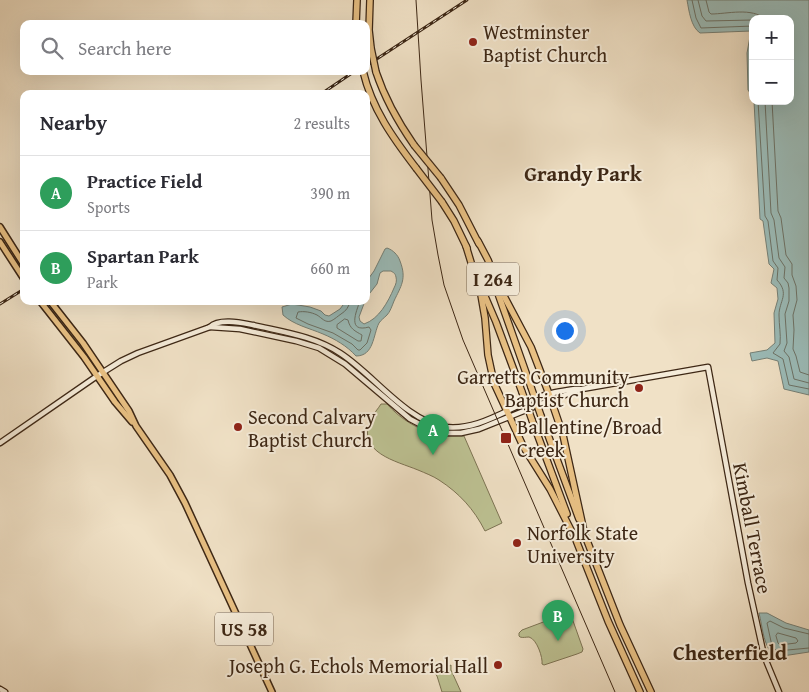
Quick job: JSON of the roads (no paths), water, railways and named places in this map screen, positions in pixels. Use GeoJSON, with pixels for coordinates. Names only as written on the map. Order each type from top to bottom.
{"type":"FeatureCollection","features":[{"type":"Feature","properties":{"kind":"highway"},"geometry":{"type":"LineString","coordinates":[[356,0],[356,20]]}},
{"type":"Feature","properties":{"kind":"highway","name":"I 264"},"geometry":{"type":"LineString","coordinates":[[369,20],[370,0]]}},
{"type":"Feature","properties":{"kind":"highway","name":"I 264"},"geometry":{"type":"LineString","coordinates":[[370,39],[376,72],[390,106],[414,145],[441,178],[459,205],[478,241],[585,536],[620,625],[651,692]]}},
{"type":"Feature","properties":{"kind":"highway","name":"I 264"},"geometry":{"type":"LineString","coordinates":[[364,75],[369,90]]}},
{"type":"Feature","properties":{"kind":"highway","name":"I 264"},"geometry":{"type":"LineString","coordinates":[[370,93],[387,129],[442,202],[466,246],[496,322],[575,538],[608,621],[640,692]]}},
{"type":"Feature","properties":{"kind":"highway"},"geometry":{"type":"LineString","coordinates":[[478,241],[496,281],[532,347],[563,435],[585,536]]}},
{"type":"Feature","properties":{"kind":"highway"},"geometry":{"type":"LineString","coordinates":[[466,246],[482,300],[492,376],[522,446],[550,489],[575,538]]}},
{"type":"Feature","properties":{"kind":"main road"},"geometry":{"type":"LineString","coordinates":[[0,227],[20,259]]}},
{"type":"Feature","properties":{"kind":"main road"},"geometry":{"type":"LineString","coordinates":[[0,242],[20,273]]}},
{"type":"Feature","properties":{"kind":"main road","name":"US 58"},"geometry":{"type":"LineString","coordinates":[[43,305],[115,402],[136,426],[170,475],[185,503],[272,692]]}},
{"type":"Feature","properties":{"kind":"main road","name":"US 58"},"geometry":{"type":"LineString","coordinates":[[53,305],[103,372],[129,411],[136,426]]}},
{"type":"Feature","properties":{"kind":"main road"},"geometry":{"type":"LineString","coordinates":[[0,443],[103,372],[132,356],[210,327],[240,329],[319,348],[345,364],[410,419],[428,429],[445,433],[469,432],[479,429],[533,399],[550,397]]}},
{"type":"Feature","properties":{"kind":"main road","name":"Kimball Terrace"},"geometry":{"type":"LineString","coordinates":[[550,397],[575,389],[582,390],[708,367],[760,641],[779,692]]}},
{"type":"Feature","properties":{"kind":"main road"},"geometry":{"type":"LineString","coordinates":[[0,690],[4,692]]}},
{"type":"Feature","properties":{"kind":"water"},"geometry":{"type":"Polygon","coordinates":[[[687,0],[809,0],[809,395],[784,389],[778,361],[767,358],[752,361],[750,353],[767,350],[775,343],[774,313],[778,299],[777,288],[771,283],[774,269],[769,264],[763,221],[760,219],[754,105],[794,105],[794,15],[749,15],[749,31],[700,33],[692,23],[687,0]]]}},
{"type":"Feature","properties":{"kind":"water"},"geometry":{"type":"Polygon","coordinates":[[[749,42],[749,91],[748,90],[747,53],[749,42]]]}},
{"type":"Feature","properties":{"kind":"water"},"geometry":{"type":"Polygon","coordinates":[[[385,249],[393,251],[397,255],[402,267],[403,278],[389,312],[379,323],[370,349],[366,353],[356,356],[336,341],[297,324],[283,315],[282,307],[289,305],[310,307],[329,316],[343,305],[364,305],[359,317],[360,321],[364,324],[369,322],[389,299],[396,282],[394,273],[383,271],[380,273],[377,284],[370,293],[370,276],[385,249]]]}},
{"type":"Feature","properties":{"kind":"water"},"geometry":{"type":"Polygon","coordinates":[[[759,613],[767,613],[786,623],[809,630],[809,652],[776,657],[766,643],[759,613]]]}},
{"type":"Feature","properties":{"kind":"tram line"},"geometry":{"type":"LineString","coordinates":[[416,0],[432,220],[444,285],[463,340],[615,692]]}},
{"type":"Feature","properties":{"kind":"railway"},"geometry":{"type":"LineString","coordinates":[[370,63],[467,0]]}},
{"type":"Feature","properties":{"kind":"railway"},"geometry":{"type":"LineString","coordinates":[[327,90],[349,75]]}},
{"type":"Feature","properties":{"kind":"railway"},"geometry":{"type":"LineString","coordinates":[[0,304],[20,292]]}},
{"type":"Feature","properties":{"kind":"place","name":"Westminster Baptist Church"},"geometry":{"type":"Point","coordinates":[473,42]}},
{"type":"Feature","properties":{"kind":"place","name":"Garretts Community Baptist Church"},"geometry":{"type":"Point","coordinates":[639,388]}},
{"type":"Feature","properties":{"kind":"place","name":"Second Calvary Baptist Church"},"geometry":{"type":"Point","coordinates":[238,427]}},
{"type":"Feature","properties":{"kind":"place","name":"Ballentine/Broad Creek"},"geometry":{"type":"Point","coordinates":[506,438]}},
{"type":"Feature","properties":{"kind":"place","name":"Practice Field"},"geometry":{"type":"Point","coordinates":[433,455]}},
{"type":"Feature","properties":{"kind":"place","name":"Norfolk State University"},"geometry":{"type":"Point","coordinates":[517,543]}},
{"type":"Feature","properties":{"kind":"place","name":"Spartan Park"},"geometry":{"type":"Point","coordinates":[558,641]}},
{"type":"Feature","properties":{"kind":"place","name":"Joseph G. Echols Memorial Hall"},"geometry":{"type":"Point","coordinates":[498,665]}},
{"type":"Feature","properties":{"kind":"district","name":"Grandy Park"},"geometry":{"type":"Point","coordinates":[583,173]}},
{"type":"Feature","properties":{"kind":"district","name":"Chesterfield"},"geometry":{"type":"Point","coordinates":[730,652]}}]}
